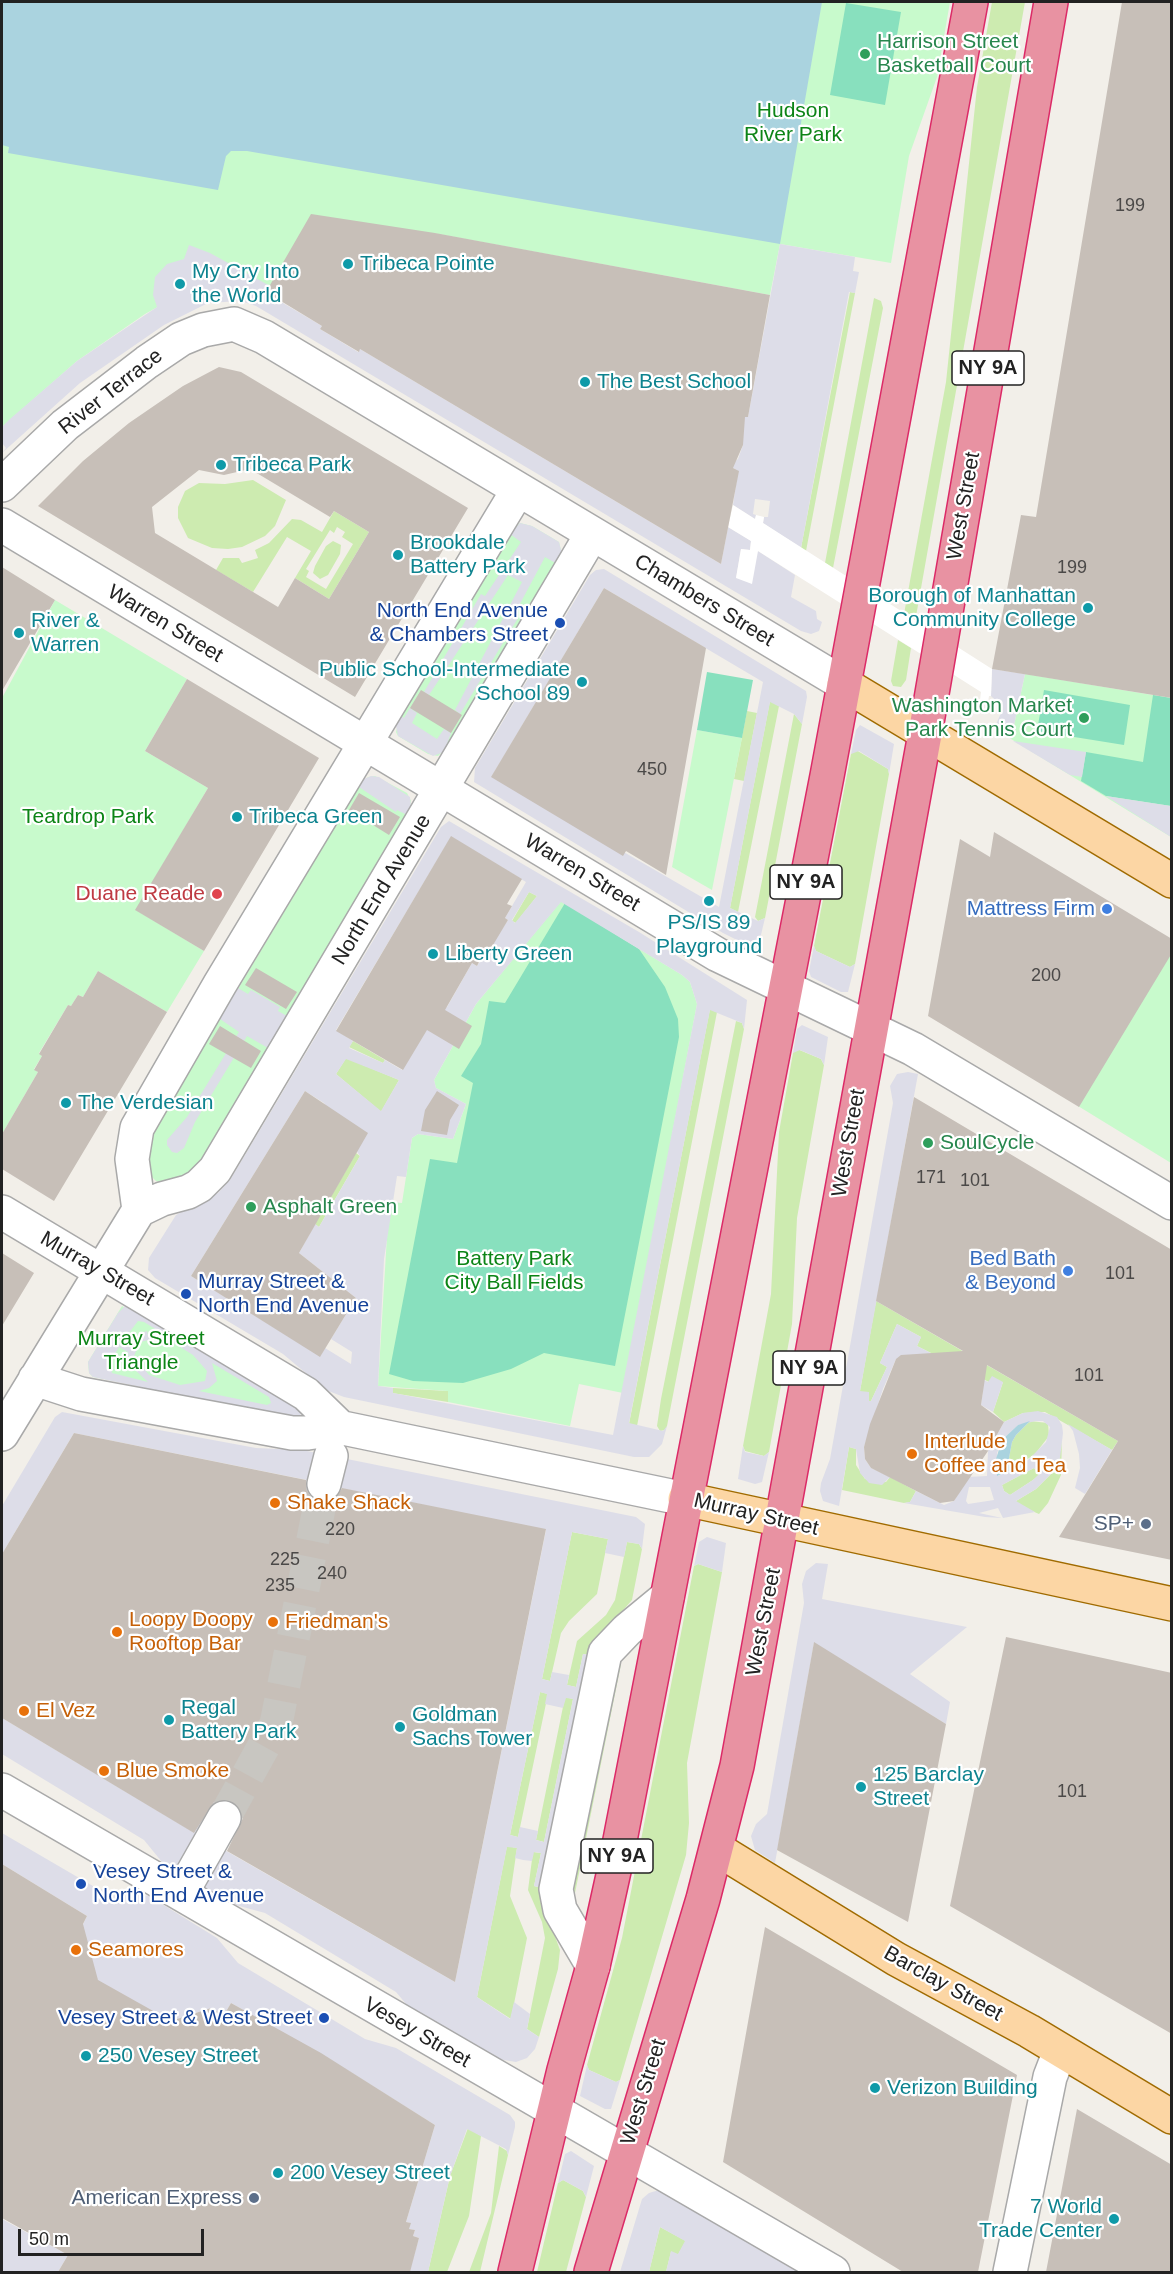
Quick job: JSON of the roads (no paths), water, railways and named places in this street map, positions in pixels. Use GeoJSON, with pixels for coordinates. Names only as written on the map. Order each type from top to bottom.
{"type":"FeatureCollection","features":[{"type":"Feature","properties":{"kind":"highway","name":"NY 9A"},"geometry":{"type":"LineString","coordinates":[[515,2272],[593,1966],[614,1870],[844,684],[971,2]]}},
{"type":"Feature","properties":{"kind":"highway","name":"West Street"},"geometry":{"type":"LineString","coordinates":[[591,2272],[717,1850],[737,1766],[925,734],[1051,2]]}},
{"type":"Feature","properties":{"kind":"main road","name":"Chambers Street"},"geometry":{"type":"LineString","coordinates":[[844,684],[1172,881]]}},
{"type":"Feature","properties":{"kind":"main road","name":"Murray Street"},"geometry":{"type":"LineString","coordinates":[[685,1499],[1172,1604]]}},
{"type":"Feature","properties":{"kind":"main road","name":"Barclay Street"},"geometry":{"type":"LineString","coordinates":[[717,1850],[896,1959],[1060,2050],[1172,2116]]}},
{"type":"Feature","properties":{"kind":"street","name":"Chambers Street"},"geometry":{"type":"LineString","coordinates":[[234,324],[264,337],[844,684]]}},
{"type":"Feature","properties":{"kind":"street","name":"River Terrace"},"geometry":{"type":"LineString","coordinates":[[2,485],[65,425],[147,362],[181,339],[203,330],[234,324]]}},
{"type":"Feature","properties":{"kind":"street"},"geometry":{"type":"LineString","coordinates":[[2,1434],[139,1210],[132,1158],[137,1128],[364,743],[518,490]]}},
{"type":"Feature","properties":{"kind":"street","name":"Warren Street"},"geometry":{"type":"LineString","coordinates":[[2,525],[718,955],[912,1049],[1172,1203]]}},
{"type":"Feature","properties":{"kind":"street","name":"North End Avenue"},"geometry":{"type":"LineString","coordinates":[[139,1210],[149,1203],[188,1192],[199,1186],[215,1170],[592,534]]}},
{"type":"Feature","properties":{"kind":"street","name":"Murray Street"},"geometry":{"type":"LineString","coordinates":[[2,1212],[306,1394],[331,1455]]}},
{"type":"Feature","properties":{"kind":"street","name":"Murray Street"},"geometry":{"type":"LineString","coordinates":[[35,1379],[81,1394],[308,1433],[331,1455],[685,1499]]}},
{"type":"Feature","properties":{"kind":"street"},"geometry":{"type":"LineString","coordinates":[[593,1966],[560,1910],[556,1889],[605,1653],[627,1630],[667,1596]]}},
{"type":"Feature","properties":{"kind":"street","name":"Vesey Street"},"geometry":{"type":"LineString","coordinates":[[2,1790],[833,2272]]}},
{"type":"Feature","properties":{"kind":"street"},"geometry":{"type":"LineString","coordinates":[[190,1878],[224,1818]]}},
{"type":"Feature","properties":{"kind":"street"},"geometry":{"type":"LineString","coordinates":[[1010,2272],[1050,2077],[1060,2050]]}},
{"type":"Feature","properties":{"kind":"water","name":"Hudson River Park"},"geometry":{"type":"Polygon","coordinates":[[[2,2],[822,2],[780,244],[247,151],[231,151],[226,156],[218,190],[8,153],[9,147],[2,145],[2,2]]]}},
{"type":"Feature","properties":{"kind":"water"},"geometry":{"type":"Polygon","coordinates":[[[1030,1421],[1012,1442],[1009,1458],[1011,1470],[997,1476],[996,1459],[1002,1440],[1018,1425],[1030,1421]]]}},
{"type":"Feature","properties":{"kind":"tunnel"},"geometry":{"type":"LineString","coordinates":[[224,1818],[276,1724],[324,1484]]}},
{"type":"Feature","properties":{"kind":"place","name":"Harrison Street Basketball Court"},"geometry":{"type":"Point","coordinates":[865,54]}},
{"type":"Feature","properties":{"kind":"place","name":"Tribeca Pointe"},"geometry":{"type":"Point","coordinates":[348,264]}},
{"type":"Feature","properties":{"kind":"place","name":"My Cry Into the World"},"geometry":{"type":"Point","coordinates":[180,284]}},
{"type":"Feature","properties":{"kind":"place","name":"The Best School"},"geometry":{"type":"Point","coordinates":[585,382]}},
{"type":"Feature","properties":{"kind":"place","name":"Tribeca Park"},"geometry":{"type":"Point","coordinates":[221,465]}},
{"type":"Feature","properties":{"kind":"place","name":"Brookdale Battery Park"},"geometry":{"type":"Point","coordinates":[398,555]}},
{"type":"Feature","properties":{"kind":"place","name":"Borough of Manhattan Community College"},"geometry":{"type":"Point","coordinates":[1088,608]}},
{"type":"Feature","properties":{"kind":"place","name":"North End Avenue & Chambers Street"},"geometry":{"type":"Point","coordinates":[560,623]}},
{"type":"Feature","properties":{"kind":"place","name":"River & Warren"},"geometry":{"type":"Point","coordinates":[19,633]}},
{"type":"Feature","properties":{"kind":"place","name":"Public School-Intermediate School 89"},"geometry":{"type":"Point","coordinates":[582,682]}},
{"type":"Feature","properties":{"kind":"place","name":"Washington Market Park Tennis Court"},"geometry":{"type":"Point","coordinates":[1084,718]}},
{"type":"Feature","properties":{"kind":"place","name":"Tribeca Green"},"geometry":{"type":"Point","coordinates":[237,817]}},
{"type":"Feature","properties":{"kind":"place","name":"Duane Reade"},"geometry":{"type":"Point","coordinates":[217,894]}},
{"type":"Feature","properties":{"kind":"place","name":"PS/IS 89 Playground"},"geometry":{"type":"Point","coordinates":[709,901]}},
{"type":"Feature","properties":{"kind":"place","name":"Mattress Firm"},"geometry":{"type":"Point","coordinates":[1107,909]}},
{"type":"Feature","properties":{"kind":"place","name":"Liberty Green"},"geometry":{"type":"Point","coordinates":[433,954]}},
{"type":"Feature","properties":{"kind":"place","name":"The Verdesian"},"geometry":{"type":"Point","coordinates":[66,1103]}},
{"type":"Feature","properties":{"kind":"place","name":"SoulCycle"},"geometry":{"type":"Point","coordinates":[928,1143]}},
{"type":"Feature","properties":{"kind":"place","name":"Asphalt Green"},"geometry":{"type":"Point","coordinates":[251,1207]}},
{"type":"Feature","properties":{"kind":"place","name":"Bed Bath & Beyond"},"geometry":{"type":"Point","coordinates":[1068,1271]}},
{"type":"Feature","properties":{"kind":"place","name":"Murray Street & North End Avenue"},"geometry":{"type":"Point","coordinates":[186,1294]}},
{"type":"Feature","properties":{"kind":"place","name":"Interlude Coffee and Tea"},"geometry":{"type":"Point","coordinates":[912,1454]}},
{"type":"Feature","properties":{"kind":"place","name":"Shake Shack"},"geometry":{"type":"Point","coordinates":[275,1503]}},
{"type":"Feature","properties":{"kind":"place","name":"SP+"},"geometry":{"type":"Point","coordinates":[1146,1524]}},
{"type":"Feature","properties":{"kind":"place","name":"Friedman's"},"geometry":{"type":"Point","coordinates":[273,1622]}},
{"type":"Feature","properties":{"kind":"place","name":"Loopy Doopy Rooftop Bar"},"geometry":{"type":"Point","coordinates":[117,1632]}},
{"type":"Feature","properties":{"kind":"place","name":"El Vez"},"geometry":{"type":"Point","coordinates":[24,1711]}},
{"type":"Feature","properties":{"kind":"place","name":"Regal Battery Park"},"geometry":{"type":"Point","coordinates":[169,1720]}},
{"type":"Feature","properties":{"kind":"place","name":"Goldman Sachs Tower"},"geometry":{"type":"Point","coordinates":[400,1727]}},
{"type":"Feature","properties":{"kind":"place","name":"Blue Smoke"},"geometry":{"type":"Point","coordinates":[104,1771]}},
{"type":"Feature","properties":{"kind":"place","name":"125 Barclay Street"},"geometry":{"type":"Point","coordinates":[861,1787]}},
{"type":"Feature","properties":{"kind":"place","name":"Vesey Street & North End Avenue"},"geometry":{"type":"Point","coordinates":[81,1884]}},
{"type":"Feature","properties":{"kind":"place","name":"Seamores"},"geometry":{"type":"Point","coordinates":[76,1950]}},
{"type":"Feature","properties":{"kind":"place","name":"Vesey Street & West Street"},"geometry":{"type":"Point","coordinates":[324,2018]}},
{"type":"Feature","properties":{"kind":"place","name":"250 Vesey Street"},"geometry":{"type":"Point","coordinates":[86,2056]}},
{"type":"Feature","properties":{"kind":"place","name":"Verizon Building"},"geometry":{"type":"Point","coordinates":[875,2088]}},
{"type":"Feature","properties":{"kind":"place","name":"200 Vesey Street"},"geometry":{"type":"Point","coordinates":[278,2173]}},
{"type":"Feature","properties":{"kind":"place","name":"American Express"},"geometry":{"type":"Point","coordinates":[254,2198]}},
{"type":"Feature","properties":{"kind":"place","name":"7 World Trade Center"},"geometry":{"type":"Point","coordinates":[1114,2219]}},
{"type":"Feature","properties":{"kind":"park label","name":"Teardrop Park"},"geometry":{"type":"Point","coordinates":[88,817]}},
{"type":"Feature","properties":{"kind":"park label","name":"Battery Park City Ball Fields"},"geometry":{"type":"Point","coordinates":[514,1271]}},
{"type":"Feature","properties":{"kind":"park label","name":"Murray Street Triangle"},"geometry":{"type":"Point","coordinates":[141,1351]}}]}
